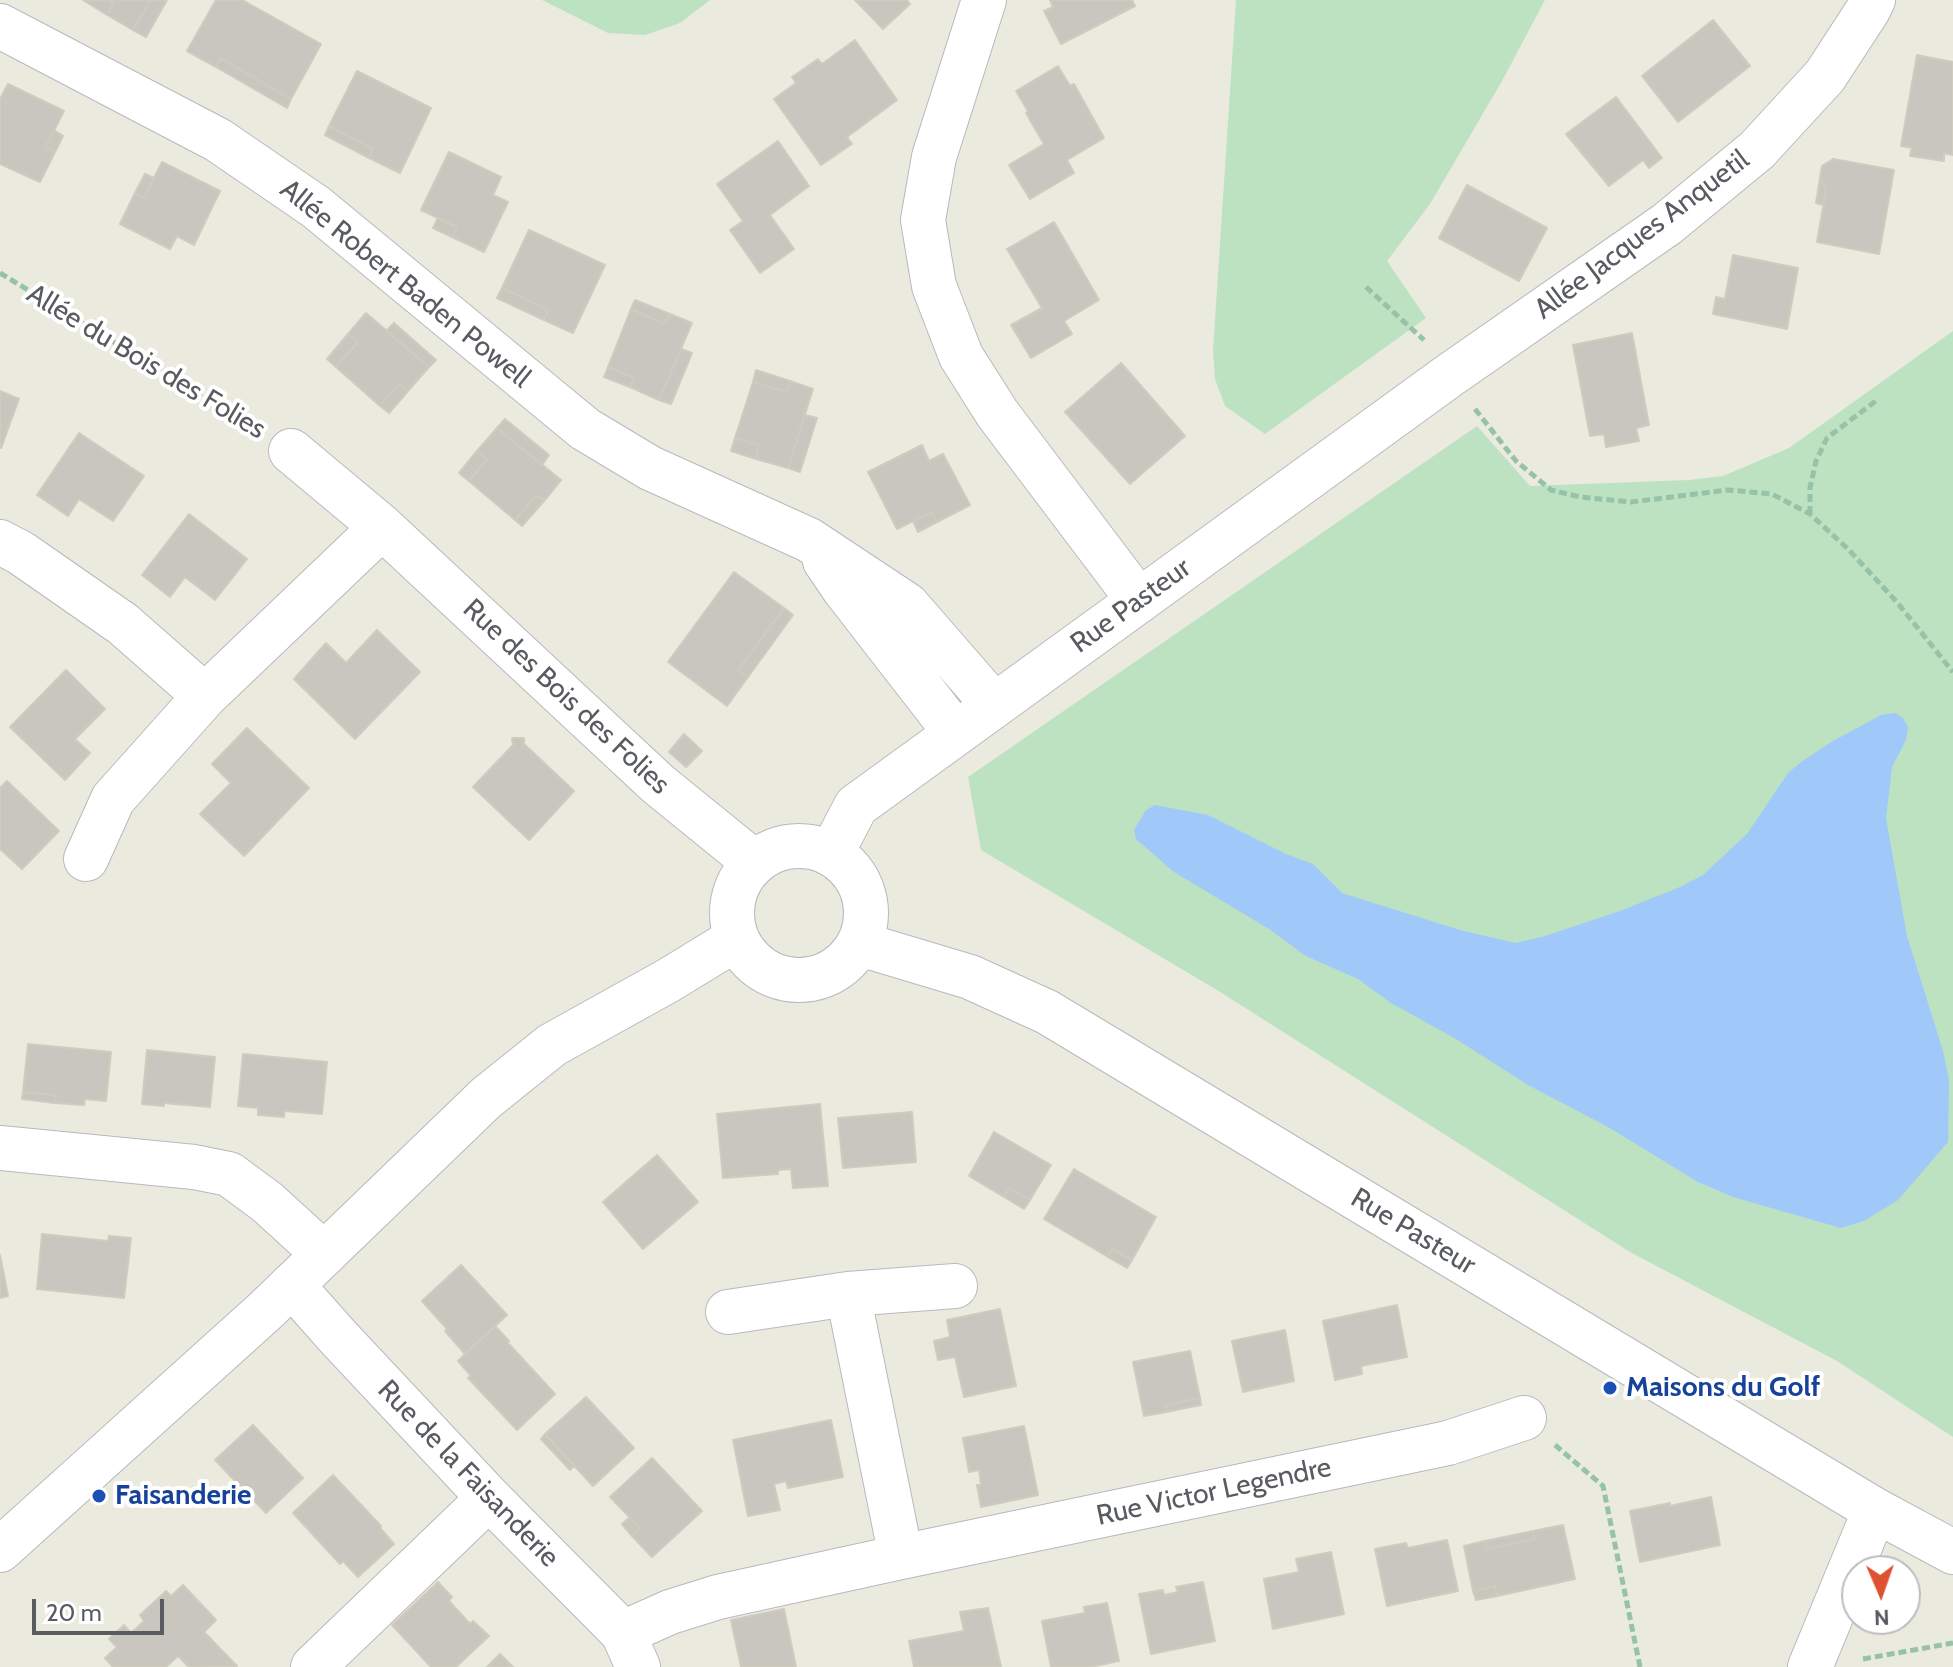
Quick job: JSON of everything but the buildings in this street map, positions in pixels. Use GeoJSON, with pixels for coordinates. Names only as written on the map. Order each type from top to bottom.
{"type":"FeatureCollection","features":[{"type":"Feature","properties":{"kind":"street"},"geometry":{"type":"LineString","coordinates":[[984,0],[934,157],[923,220],[934,286],[961,356],[997,413],[1139,601]]}},
{"type":"Feature","properties":{"kind":"street","name":"Allée Jacques Anquetil"},"geometry":{"type":"LineString","coordinates":[[1450,375],[1667,224],[1757,150],[1825,76],[1873,0]]}},
{"type":"Feature","properties":{"kind":"street","name":"Allée Robert Baden Powell"},"geometry":{"type":"LineString","coordinates":[[0,26],[218,140],[316,207],[585,429],[650,468],[809,540],[907,605],[994,705]]}},
{"type":"Feature","properties":{"kind":"street","name":"Rue Pasteur"},"geometry":{"type":"LineString","coordinates":[[831,854],[856,806],[1450,375]]}},
{"type":"Feature","properties":{"kind":"street","name":"Rue des Bois des Folies"},"geometry":{"type":"LineString","coordinates":[[291,451],[382,527],[658,784],[754,862]]}},
{"type":"Feature","properties":{"kind":"street"},"geometry":{"type":"LineString","coordinates":[[86,859],[113,799],[205,696],[382,527]]}},
{"type":"Feature","properties":{"kind":"street"},"geometry":{"type":"LineString","coordinates":[[809,540],[955,732]]}},
{"type":"Feature","properties":{"kind":"street"},"geometry":{"type":"LineString","coordinates":[[0,542],[21,553],[123,624],[205,696]]}},
{"type":"Feature","properties":{"kind":"street"},"geometry":{"type":"LineString","coordinates":[[808,845],[831,854],[851,869],[863,889],[867,921],[860,944],[834,972],[806,981],[782,979],[768,973],[749,959],[736,939],[731,918],[739,881],[754,862],[774,850],[808,845]]}},
{"type":"Feature","properties":{"kind":"street"},"geometry":{"type":"LineString","coordinates":[[0,1550],[292,1285],[486,1098],[552,1045],[736,939]]}},
{"type":"Feature","properties":{"kind":"street","name":"Rue Pasteur"},"geometry":{"type":"LineString","coordinates":[[860,944],[970,977],[1047,1012],[1875,1510],[1953,1552]]}},
{"type":"Feature","properties":{"kind":"street"},"geometry":{"type":"LineString","coordinates":[[0,1148],[194,1167],[229,1174],[267,1202],[324,1254]]}},
{"type":"Feature","properties":{"kind":"street","name":"Rue de la Faisanderie"},"geometry":{"type":"LineString","coordinates":[[292,1285],[631,1650]]}},
{"type":"Feature","properties":{"kind":"street"},"geometry":{"type":"LineString","coordinates":[[728,1312],[848,1294],[955,1286]]}},
{"type":"Feature","properties":{"kind":"street"},"geometry":{"type":"LineString","coordinates":[[848,1294],[901,1557]]}},
{"type":"Feature","properties":{"kind":"street","name":"Rue Victor Legendre"},"geometry":{"type":"LineString","coordinates":[[631,1650],[670,1612],[718,1597],[1448,1443],[1524,1418]]}},
{"type":"Feature","properties":{"kind":"street"},"geometry":{"type":"LineString","coordinates":[[313,1667],[489,1498]]}},
{"type":"Feature","properties":{"kind":"street"},"geometry":{"type":"LineString","coordinates":[[1831,1664],[1875,1510]]}},
{"type":"Feature","properties":{"kind":"path","name":"Allée du Bois des Folies"},"geometry":{"type":"LineString","coordinates":[[0,273],[291,451]]}},
{"type":"Feature","properties":{"kind":"path"},"geometry":{"type":"LineString","coordinates":[[1366,287],[1428,344],[1516,461],[1551,490],[1580,497],[1631,502],[1728,490],[1772,494],[1810,514],[1848,549],[1896,601],[1953,672]]}},
{"type":"Feature","properties":{"kind":"path"},"geometry":{"type":"LineString","coordinates":[[1810,514],[1810,488],[1816,461],[1827,438],[1877,400]]}},
{"type":"Feature","properties":{"kind":"path"},"geometry":{"type":"LineString","coordinates":[[1524,1418],[1603,1486],[1640,1667]]}},
{"type":"Feature","properties":{"kind":"path"},"geometry":{"type":"LineString","coordinates":[[1831,1664],[1953,1643]]}},
{"type":"Feature","properties":{"kind":"green space"},"geometry":{"type":"Polygon","coordinates":[[[542,0],[710,0],[680,23],[645,35],[608,33],[542,0]]]}},
{"type":"Feature","properties":{"kind":"green space"},"geometry":{"type":"Polygon","coordinates":[[[1236,0],[1545,0],[1430,204],[1387,261],[1426,318],[1265,434],[1225,406],[1215,379],[1213,350],[1236,0]]]}},
{"type":"Feature","properties":{"kind":"green space"},"geometry":{"type":"Polygon","coordinates":[[[1953,331],[1953,1437],[1837,1361],[1630,1252],[1217,990],[981,850],[968,777],[1477,426],[1530,486],[1723,476],[1789,448],[1953,331]]]}},
{"type":"Feature","properties":{"kind":"water"},"geometry":{"type":"Polygon","coordinates":[[[1895,713],[1903,718],[1908,727],[1906,740],[1892,767],[1886,818],[1907,936],[1949,1080],[1948,1142],[1898,1200],[1864,1221],[1841,1228],[1733,1197],[1698,1182],[1608,1127],[1528,1085],[1456,1039],[1391,1003],[1358,979],[1306,956],[1269,929],[1174,872],[1136,839],[1134,830],[1146,810],[1155,805],[1208,815],[1313,864],[1342,893],[1460,930],[1515,943],[1620,911],[1703,875],[1747,834],[1788,773],[1801,762],[1881,715],[1895,713]]]}},
{"type":"Feature","properties":{"kind":"place","name":"Maisons du Golf"},"geometry":{"type":"Point","coordinates":[1610,1388]}},
{"type":"Feature","properties":{"kind":"place","name":"Faisanderie"},"geometry":{"type":"Point","coordinates":[99,1496]}}]}
